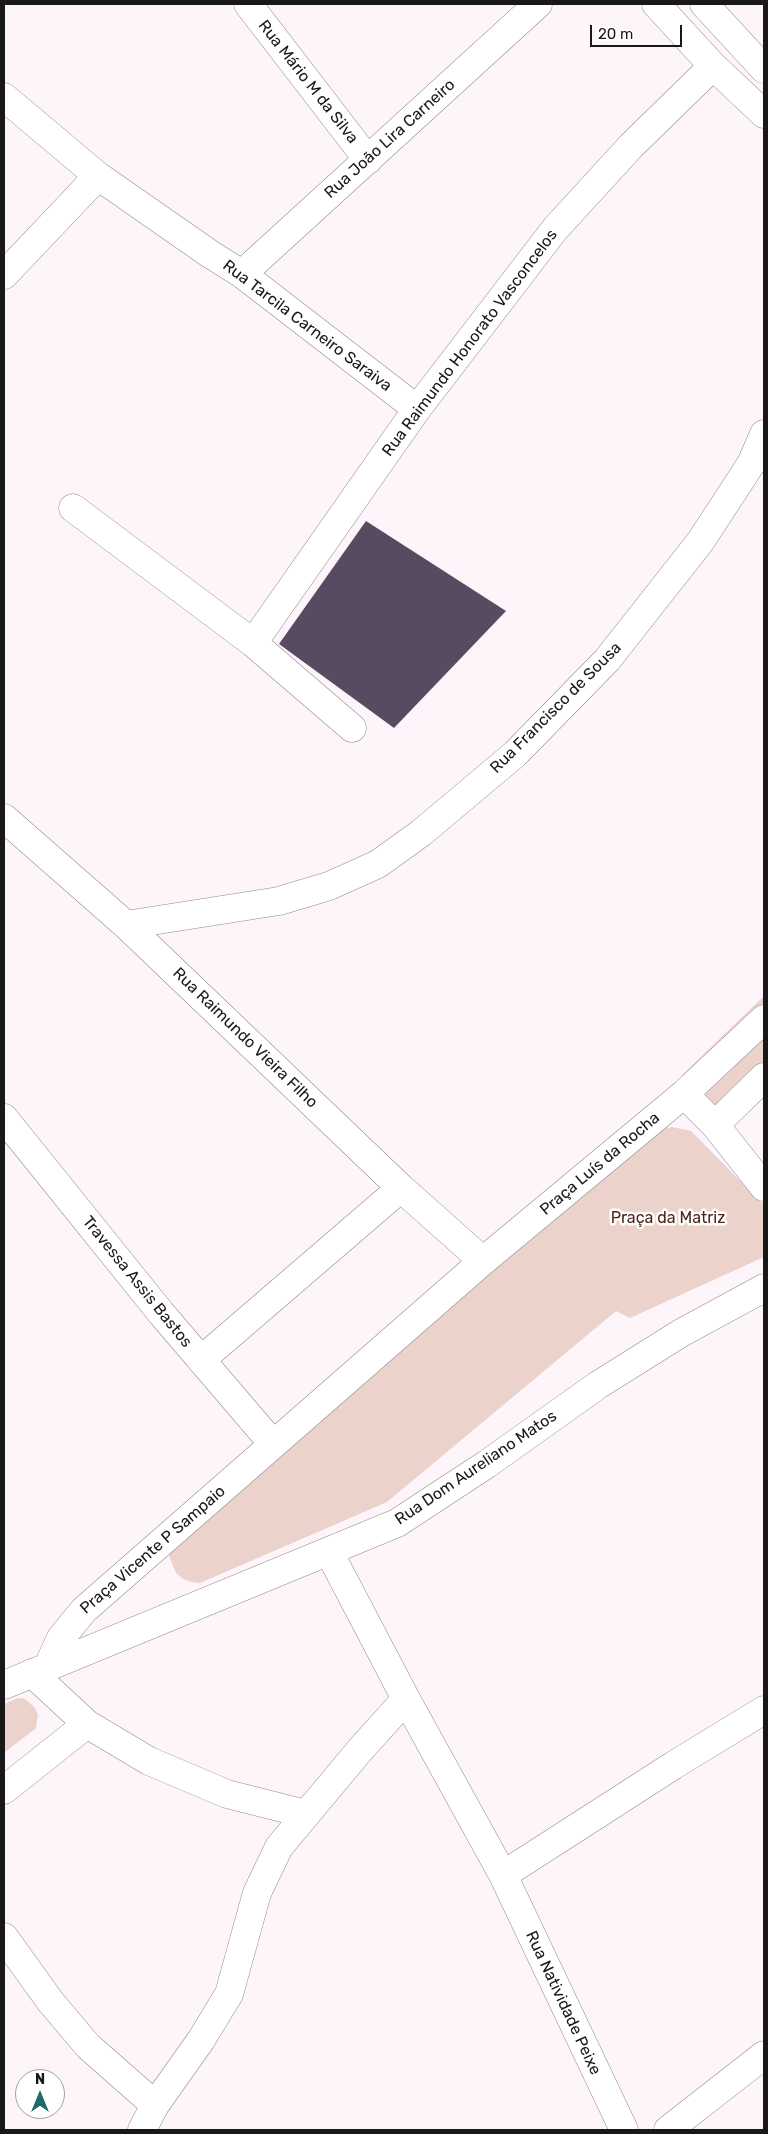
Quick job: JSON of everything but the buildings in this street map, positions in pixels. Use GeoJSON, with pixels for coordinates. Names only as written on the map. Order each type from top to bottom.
{"type":"FeatureCollection","features":[{"type":"Feature","properties":{"kind":"street","name":"Rua Mário M da Silva"},"geometry":{"type":"LineString","coordinates":[[248,4],[368,160]]}},
{"type":"Feature","properties":{"kind":"street","name":"Rua João Lira Carneiro"},"geometry":{"type":"LineString","coordinates":[[242,274],[538,4]]}},
{"type":"Feature","properties":{"kind":"street"},"geometry":{"type":"LineString","coordinates":[[656,4],[713,66],[764,114]]}},
{"type":"Feature","properties":{"kind":"street"},"geometry":{"type":"LineString","coordinates":[[704,4],[764,68]]}},
{"type":"Feature","properties":{"kind":"street","name":"Rua Raimundo Honorato Vasconcelos"},"geometry":{"type":"LineString","coordinates":[[253,643],[417,409],[555,230],[631,146],[713,66]]}},
{"type":"Feature","properties":{"kind":"street","name":"Rua Tarcila Carneiro Saraiva"},"geometry":{"type":"LineString","coordinates":[[4,97],[98,176],[242,274],[417,409]]}},
{"type":"Feature","properties":{"kind":"street"},"geometry":{"type":"LineString","coordinates":[[4,275],[98,176]]}},
{"type":"Feature","properties":{"kind":"street","name":"Rua Francisco de Sousa"},"geometry":{"type":"LineString","coordinates":[[126,925],[279,900],[329,886],[378,864],[421,833],[515,754],[607,660],[715,520],[751,464],[764,434]]}},
{"type":"Feature","properties":{"kind":"street"},"geometry":{"type":"LineString","coordinates":[[74,508],[253,643],[352,728]]}},
{"type":"Feature","properties":{"kind":"street","name":"Rua Raimundo Vieira Filho"},"geometry":{"type":"LineString","coordinates":[[4,818],[126,925],[401,1188],[483,1261]]}},
{"type":"Feature","properties":{"kind":"street","name":"Praça Luís da Rocha"},"geometry":{"type":"LineString","coordinates":[[273,1444],[483,1261],[684,1094],[764,1018]]}},
{"type":"Feature","properties":{"kind":"street"},"geometry":{"type":"LineString","coordinates":[[715,1125],[764,1076]]}},
{"type":"Feature","properties":{"kind":"street"},"geometry":{"type":"LineString","coordinates":[[684,1094],[715,1125],[764,1187]]}},
{"type":"Feature","properties":{"kind":"street","name":"Travessa Assis Bastos"},"geometry":{"type":"LineString","coordinates":[[9,1134],[273,1444]]}},
{"type":"Feature","properties":{"kind":"street"},"geometry":{"type":"LineString","coordinates":[[201,1360],[401,1188]]}},
{"type":"Feature","properties":{"kind":"street","name":"Rua Dom Aureliano Matos"},"geometry":{"type":"LineString","coordinates":[[4,1685],[397,1523],[487,1464],[598,1385],[681,1333],[764,1288]]}},
{"type":"Feature","properties":{"kind":"street","name":"Praça Vicente P Sampaio"},"geometry":{"type":"LineString","coordinates":[[40,1670],[61,1638],[84,1610],[273,1444]]}},
{"type":"Feature","properties":{"kind":"street","name":"Rua Natividade Peixe"},"geometry":{"type":"LineString","coordinates":[[329,1552],[406,1699],[503,1875],[624,2130]]}},
{"type":"Feature","properties":{"kind":"street"},"geometry":{"type":"LineString","coordinates":[[40,1670],[87,1724],[149,1761],[226,1794],[306,1814]]}},
{"type":"Feature","properties":{"kind":"street"},"geometry":{"type":"LineString","coordinates":[[142,2130],[155,2105],[201,2040],[229,1994],[258,1893],[279,1847],[360,1750],[406,1699]]}},
{"type":"Feature","properties":{"kind":"street"},"geometry":{"type":"LineString","coordinates":[[503,1875],[674,1765],[764,1710]]}},
{"type":"Feature","properties":{"kind":"street"},"geometry":{"type":"LineString","coordinates":[[4,1790],[87,1724]]}},
{"type":"Feature","properties":{"kind":"street"},"geometry":{"type":"LineString","coordinates":[[4,1937],[50,2001],[88,2046],[155,2105]]}},
{"type":"Feature","properties":{"kind":"street"},"geometry":{"type":"LineString","coordinates":[[668,2130],[764,2055]]}},
{"type":"Feature","properties":{"kind":"green space"},"geometry":{"type":"Polygon","coordinates":[[[764,996],[764,1080],[724,1118],[682,1075],[764,996]]]}},
{"type":"Feature","properties":{"kind":"green space","name":"Praça da Matriz"},"geometry":{"type":"Polygon","coordinates":[[[672,1127],[691,1131],[764,1205],[764,1257],[630,1318],[616,1311],[387,1502],[200,1583],[183,1579],[176,1573],[169,1556],[170,1547],[274,1447],[662,1129],[672,1127]]]}},
{"type":"Feature","properties":{"kind":"green space"},"geometry":{"type":"Polygon","coordinates":[[[18,1698],[25,1699],[35,1708],[38,1715],[36,1728],[4,1753],[4,1704],[18,1698]]]}}]}
